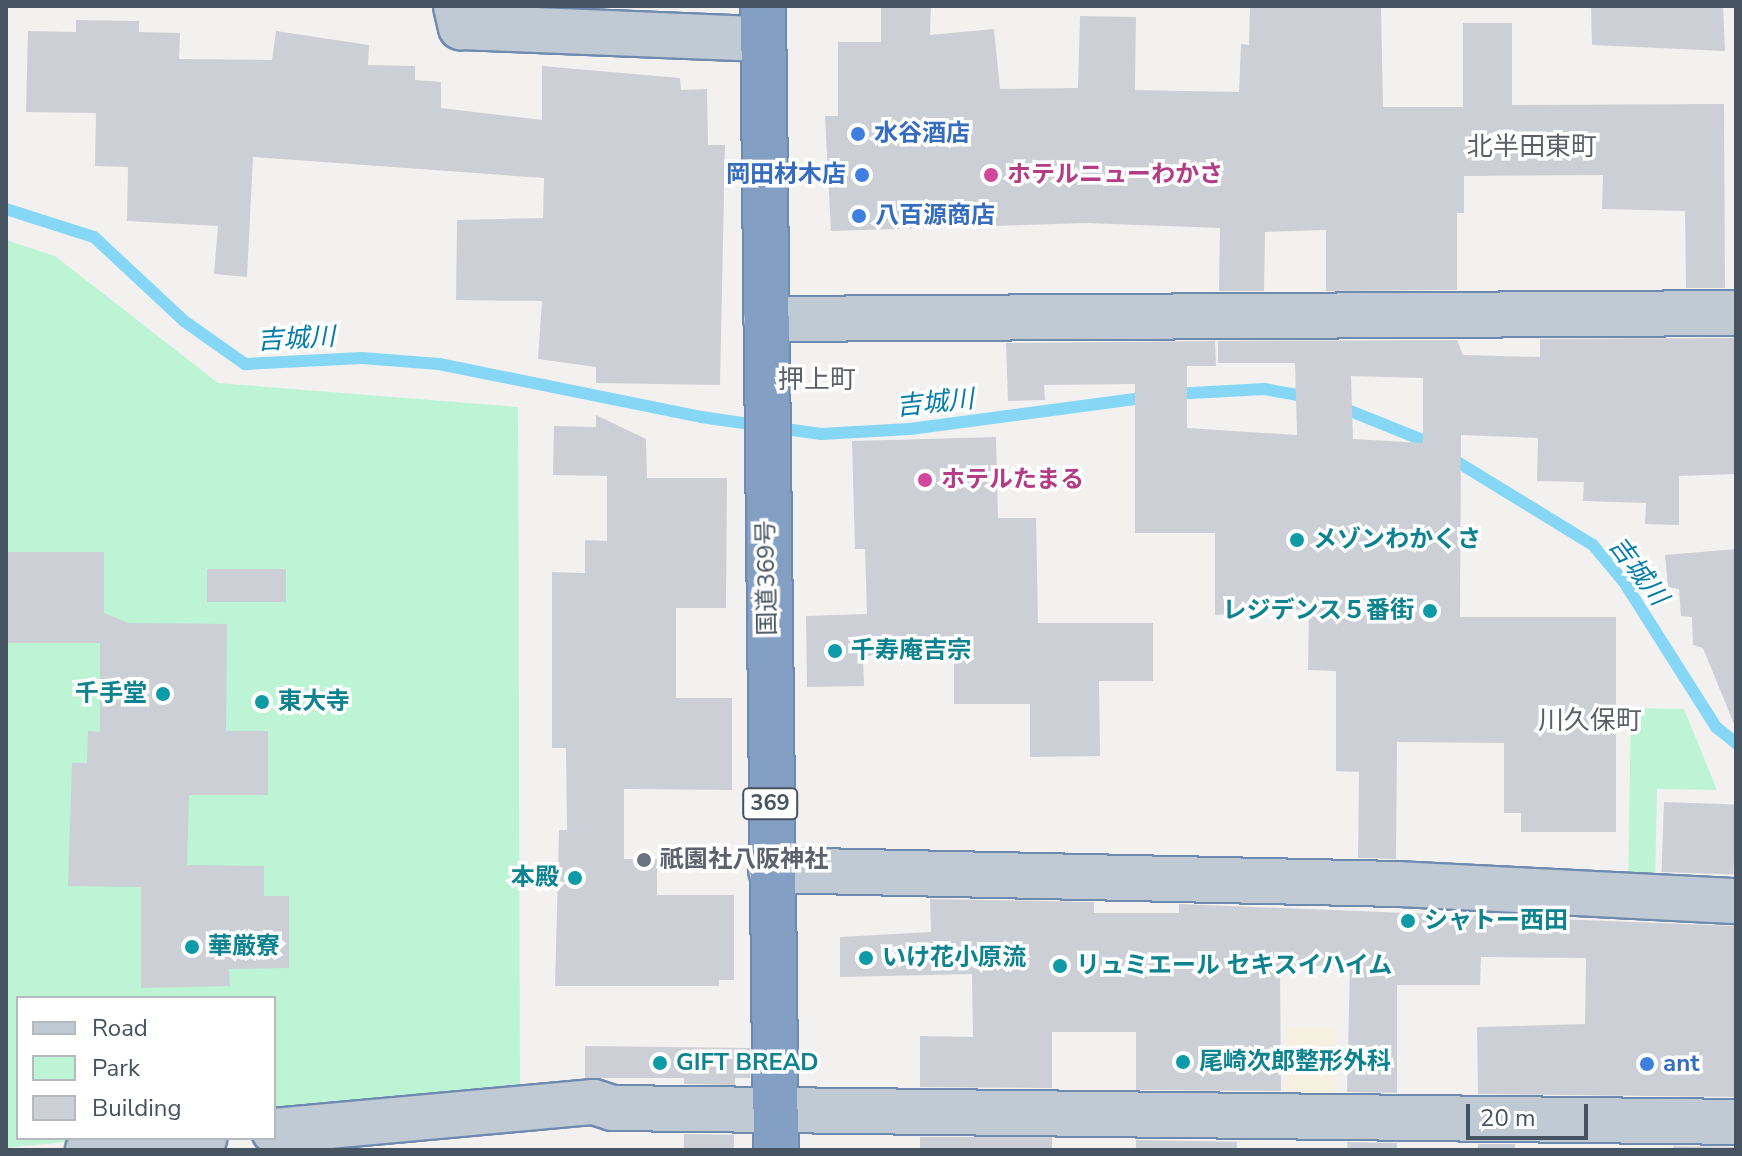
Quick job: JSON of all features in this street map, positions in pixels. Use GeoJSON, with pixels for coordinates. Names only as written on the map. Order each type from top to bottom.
{"type":"FeatureCollection","features":[{"type":"Feature","properties":{"kind":"highway","name":"国道369号"},"geometry":{"type":"LineString","coordinates":[[763,22],[775,1129]]}},
{"type":"Feature","properties":{"kind":"street"},"geometry":{"type":"LineString","coordinates":[[456,6],[461,27],[763,22]]}},
{"type":"Feature","properties":{"kind":"street"},"geometry":{"type":"LineString","coordinates":[[766,319],[1736,313]]}},
{"type":"Feature","properties":{"kind":"street"},"geometry":{"type":"LineString","coordinates":[[771,870],[1398,884],[1736,901]]}},
{"type":"Feature","properties":{"kind":"street"},"geometry":{"type":"LineString","coordinates":[[276,1131],[352,1136],[594,1102],[612,1108],[775,1129],[1539,1137],[1736,1122]]}},
{"type":"Feature","properties":{"kind":"street"},"geometry":{"type":"LineString","coordinates":[[88,1150],[185,1140]]}},
{"type":"Feature","properties":{"kind":"green space","name":"東大寺"},"geometry":{"type":"Polygon","coordinates":[[[6,240],[55,256],[218,383],[518,407],[520,1091],[276,1119],[276,996],[16,996],[16,1140],[84,1140],[6,1148],[6,240]]]}},
{"type":"Feature","properties":{"kind":"green space"},"geometry":{"type":"Polygon","coordinates":[[[1631,708],[1684,709],[1717,790],[1657,789],[1655,885],[1628,884],[1631,708]]]}},
{"type":"Feature","properties":{"kind":"sand"},"geometry":{"type":"Polygon","coordinates":[[[1286,1027],[1335,1027],[1335,1106],[1286,1106],[1286,1027]]]}},
{"type":"Feature","properties":{"kind":"building"},"geometry":{"type":"Polygon","coordinates":[[[881,6],[931,6],[930,35],[994,29],[1000,89],[1078,88],[1080,16],[1136,17],[1135,90],[1239,92],[1241,44],[1249,45],[1250,6],[1381,6],[1383,107],[1463,107],[1463,23],[1512,23],[1512,105],[1724,104],[1725,288],[1686,288],[1685,211],[1602,209],[1603,175],[1464,176],[1464,213],[1457,213],[1457,290],[1326,291],[1326,230],[1265,232],[1264,291],[1219,291],[1220,228],[1086,223],[831,231],[825,116],[838,116],[838,42],[881,42],[881,6]]]}},
{"type":"Feature","properties":{"kind":"building"},"geometry":{"type":"Polygon","coordinates":[[[1591,6],[1723,6],[1725,51],[1592,45],[1591,6]]]}},
{"type":"Feature","properties":{"kind":"building"},"geometry":{"type":"Polygon","coordinates":[[[76,20],[139,21],[139,32],[180,33],[179,59],[272,60],[276,31],[369,45],[368,65],[415,66],[415,80],[441,82],[441,108],[542,120],[542,66],[680,78],[681,90],[707,89],[708,145],[725,145],[720,385],[596,383],[596,367],[538,359],[542,301],[456,300],[457,220],[543,218],[544,178],[253,157],[247,277],[214,274],[218,226],[127,221],[128,167],[95,166],[96,113],[26,112],[28,31],[76,32],[76,20]]]}},
{"type":"Feature","properties":{"kind":"building"},"geometry":{"type":"Polygon","coordinates":[[[1736,338],[1736,474],[1679,476],[1679,525],[1645,524],[1646,503],[1583,501],[1584,482],[1537,481],[1538,438],[1461,435],[1460,617],[1616,617],[1616,832],[1521,832],[1521,813],[1504,813],[1504,743],[1397,742],[1396,859],[1358,858],[1359,772],[1336,771],[1336,671],[1308,670],[1309,609],[1215,615],[1215,533],[1135,533],[1135,384],[1044,385],[1045,400],[1008,401],[1006,343],[1215,341],[1216,366],[1187,366],[1187,428],[1297,435],[1295,363],[1218,363],[1218,341],[1457,340],[1463,355],[1540,357],[1540,339],[1736,338]],[[1351,376],[1353,439],[1423,443],[1423,378],[1351,376]]]}},
{"type":"Feature","properties":{"kind":"building"},"geometry":{"type":"Polygon","coordinates":[[[596,415],[646,439],[647,478],[727,478],[726,608],[676,608],[676,698],[732,698],[732,790],[624,789],[624,859],[657,859],[657,895],[734,895],[734,980],[719,980],[719,986],[555,986],[559,830],[567,830],[566,748],[552,748],[552,572],[585,573],[585,540],[607,541],[607,476],[553,475],[554,426],[596,427],[596,415]]]}},
{"type":"Feature","properties":{"kind":"building"},"geometry":{"type":"Polygon","coordinates":[[[996,437],[998,518],[1036,518],[1038,623],[1153,623],[1153,681],[1099,681],[1100,756],[1030,757],[1030,704],[954,704],[954,655],[863,656],[864,686],[807,687],[806,616],[867,614],[865,549],[855,549],[852,441],[996,437]]]}},
{"type":"Feature","properties":{"kind":"building"},"geometry":{"type":"Polygon","coordinates":[[[1736,549],[1736,729],[1703,648],[1693,645],[1692,617],[1681,616],[1679,589],[1668,587],[1665,555],[1736,549]]]}},
{"type":"Feature","properties":{"kind":"building"},"geometry":{"type":"Polygon","coordinates":[[[7,552],[104,552],[104,613],[128,623],[227,624],[226,731],[268,731],[268,795],[189,795],[187,865],[264,866],[264,896],[289,896],[289,968],[229,969],[230,986],[141,988],[141,887],[68,886],[72,763],[87,763],[88,731],[100,732],[100,643],[7,643],[7,552]]]}},
{"type":"Feature","properties":{"kind":"building"},"geometry":{"type":"Polygon","coordinates":[[[207,569],[286,569],[286,602],[207,602],[207,569]]]}},
{"type":"Feature","properties":{"kind":"building"},"geometry":{"type":"Polygon","coordinates":[[[1664,802],[1736,805],[1734,874],[1662,872],[1664,802]]]}},
{"type":"Feature","properties":{"kind":"building"},"geometry":{"type":"Polygon","coordinates":[[[930,899],[1094,902],[1094,913],[1179,913],[1179,904],[1736,926],[1736,1097],[1478,1094],[1477,1027],[1585,1024],[1586,958],[1481,957],[1480,985],[1397,985],[1397,1093],[1347,1092],[1350,966],[1280,966],[1281,1091],[1136,1090],[1136,1032],[1052,1032],[1052,1088],[920,1087],[920,1036],[973,1037],[972,974],[840,977],[840,937],[931,932],[930,899]]]}},
{"type":"Feature","properties":{"kind":"building","name":"GIFT BREAD"},"geometry":{"type":"Polygon","coordinates":[[[585,1046],[750,1048],[750,1078],[735,1078],[735,1085],[684,1084],[684,1078],[585,1078],[585,1046]]]}},
{"type":"Feature","properties":{"kind":"building"},"geometry":{"type":"Polygon","coordinates":[[[684,1134],[734,1135],[734,1150],[684,1150],[684,1134]]]}},
{"type":"Feature","properties":{"kind":"building"},"geometry":{"type":"Polygon","coordinates":[[[920,1137],[1052,1137],[1052,1150],[920,1150],[920,1137]]]}},
{"type":"Feature","properties":{"kind":"building"},"geometry":{"type":"Polygon","coordinates":[[[1136,1140],[1237,1142],[1237,1150],[1136,1150],[1136,1140]]]}},
{"type":"Feature","properties":{"kind":"building"},"geometry":{"type":"Polygon","coordinates":[[[1347,1142],[1397,1143],[1397,1150],[1348,1150],[1347,1142]]]}},
{"type":"Feature","properties":{"kind":"building"},"geometry":{"type":"Polygon","coordinates":[[[1478,1144],[1515,1144],[1515,1150],[1478,1150],[1478,1144]]]}},
{"type":"Feature","properties":{"kind":"building"},"geometry":{"type":"Polygon","coordinates":[[[1673,1146],[1736,1147],[1736,1150],[1673,1150],[1673,1146]]]}},
{"type":"Feature","properties":{"kind":"waterway","name":"吉城川"},"geometry":{"type":"LineString","coordinates":[[6,209],[94,237],[184,321],[245,364],[362,358],[439,364],[701,417],[821,434],[910,429],[1150,397]]}},
{"type":"Feature","properties":{"kind":"waterway","name":"吉城川"},"geometry":{"type":"LineString","coordinates":[[1173,394],[1264,389],[1309,397]]}},
{"type":"Feature","properties":{"kind":"waterway","name":"吉城川"},"geometry":{"type":"LineString","coordinates":[[1338,406],[1420,439],[1593,545],[1624,582],[1716,727],[1736,743]]}},
{"type":"Feature","properties":{"kind":"place","name":"水谷酒店"},"geometry":{"type":"Point","coordinates":[858,134]}},
{"type":"Feature","properties":{"kind":"place","name":"岡田材木店"},"geometry":{"type":"Point","coordinates":[862,175]}},
{"type":"Feature","properties":{"kind":"place","name":"ホテルニューわかさ"},"geometry":{"type":"Point","coordinates":[991,175]}},
{"type":"Feature","properties":{"kind":"place","name":"八百源商店"},"geometry":{"type":"Point","coordinates":[859,216]}},
{"type":"Feature","properties":{"kind":"place","name":"ホテルたまる"},"geometry":{"type":"Point","coordinates":[925,480]}},
{"type":"Feature","properties":{"kind":"place","name":"メゾンわかくさ"},"geometry":{"type":"Point","coordinates":[1297,540]}},
{"type":"Feature","properties":{"kind":"place","name":"レジデンス５番街"},"geometry":{"type":"Point","coordinates":[1430,611]}},
{"type":"Feature","properties":{"kind":"place","name":"千寿庵吉宗"},"geometry":{"type":"Point","coordinates":[835,651]}},
{"type":"Feature","properties":{"kind":"place","name":"千手堂"},"geometry":{"type":"Point","coordinates":[163,694]}},
{"type":"Feature","properties":{"kind":"place","name":"東大寺"},"geometry":{"type":"Point","coordinates":[262,702]}},
{"type":"Feature","properties":{"kind":"place","name":"祇園社八阪神社"},"geometry":{"type":"Point","coordinates":[644,860]}},
{"type":"Feature","properties":{"kind":"place","name":"本殿"},"geometry":{"type":"Point","coordinates":[575,878]}},
{"type":"Feature","properties":{"kind":"place","name":"シャトー西田"},"geometry":{"type":"Point","coordinates":[1408,921]}},
{"type":"Feature","properties":{"kind":"place","name":"華厳寮"},"geometry":{"type":"Point","coordinates":[192,947]}},
{"type":"Feature","properties":{"kind":"place","name":"いけ花小原流"},"geometry":{"type":"Point","coordinates":[866,958]}},
{"type":"Feature","properties":{"kind":"place","name":"リュミエール セキスイハイム"},"geometry":{"type":"Point","coordinates":[1060,966]}},
{"type":"Feature","properties":{"kind":"place","name":"尾崎次郎整形外科"},"geometry":{"type":"Point","coordinates":[1183,1062]}},
{"type":"Feature","properties":{"kind":"place","name":"GIFT BREAD"},"geometry":{"type":"Point","coordinates":[660,1063]}},
{"type":"Feature","properties":{"kind":"place","name":"ant"},"geometry":{"type":"Point","coordinates":[1647,1064]}},
{"type":"Feature","properties":{"kind":"district","name":"北半田東町"},"geometry":{"type":"Point","coordinates":[1532,147]}},
{"type":"Feature","properties":{"kind":"district","name":"押上町"},"geometry":{"type":"Point","coordinates":[817,380]}},
{"type":"Feature","properties":{"kind":"district","name":"川久保町"},"geometry":{"type":"Point","coordinates":[1590,721]}}]}
